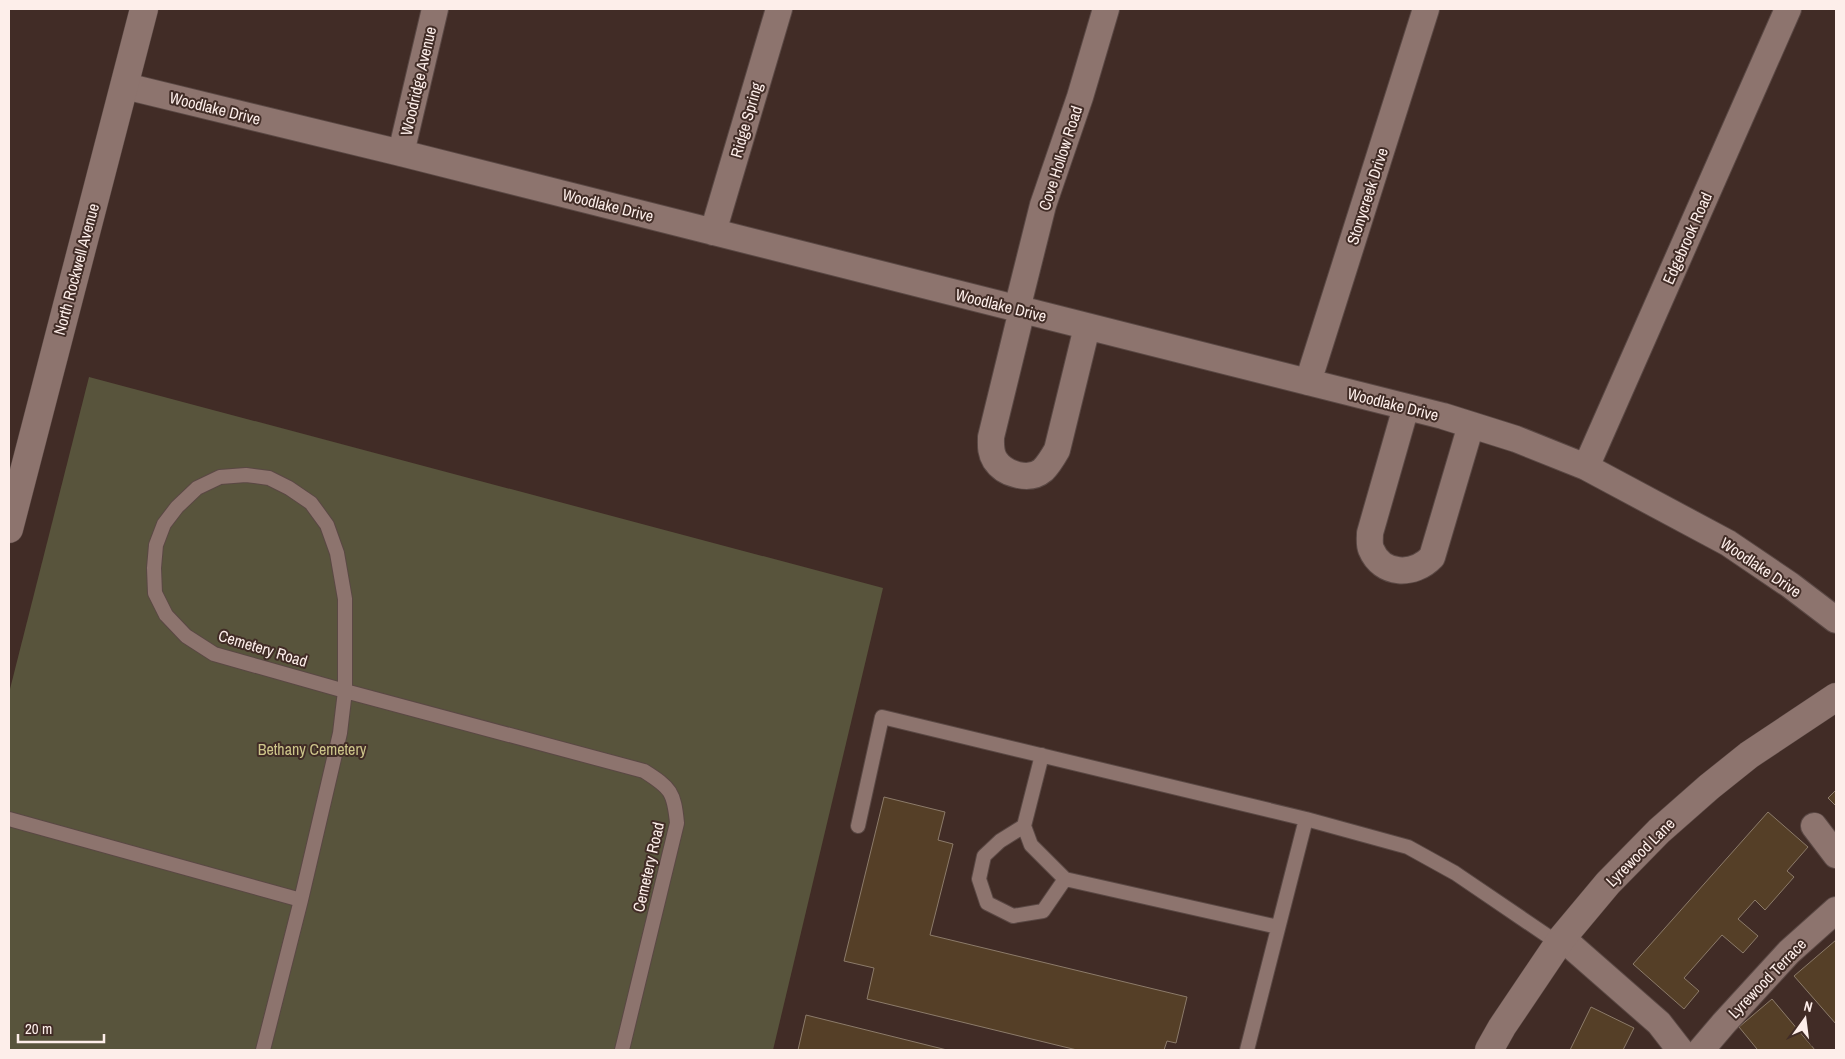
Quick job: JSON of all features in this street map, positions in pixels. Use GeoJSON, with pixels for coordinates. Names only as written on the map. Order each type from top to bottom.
{"type":"FeatureCollection","features":[{"type":"Feature","properties":{"kind":"main road","name":"North Rockwell Avenue"},"geometry":{"type":"LineString","coordinates":[[9,529],[144,9]]}},
{"type":"Feature","properties":{"kind":"main road","name":"Lyrewood Lane"},"geometry":{"type":"LineString","coordinates":[[1489,1050],[1502,1027],[1560,941],[1608,883],[1673,818],[1709,787],[1749,755],[1836,697]]}},
{"type":"Feature","properties":{"kind":"street","name":"Woodridge Avenue"},"geometry":{"type":"LineString","coordinates":[[401,153],[436,9]]}},
{"type":"Feature","properties":{"kind":"street","name":"Ridge Spring"},"geometry":{"type":"LineString","coordinates":[[713,232],[779,9]]}},
{"type":"Feature","properties":{"kind":"street","name":"Cove Hollow Road"},"geometry":{"type":"LineString","coordinates":[[1087,327],[1057,450],[1052,460],[1042,471],[1030,476],[1016,475],[1003,469],[995,460],[990,450],[991,437],[1043,205],[1080,97],[1106,9]]}},
{"type":"Feature","properties":{"kind":"street","name":"Stonycreek Drive"},"geometry":{"type":"LineString","coordinates":[[1308,382],[1426,9]]}},
{"type":"Feature","properties":{"kind":"street","name":"Edgebrook Road"},"geometry":{"type":"LineString","coordinates":[[1586,467],[1788,9]]}},
{"type":"Feature","properties":{"kind":"street","name":"Woodlake Drive"},"geometry":{"type":"LineString","coordinates":[[125,86],[401,153],[1308,382],[1406,407],[1516,439],[1586,467],[1728,542],[1836,620]]}},
{"type":"Feature","properties":{"kind":"street"},"geometry":{"type":"LineString","coordinates":[[1406,407],[1370,533],[1370,547],[1376,558],[1385,566],[1395,570],[1417,569],[1425,565],[1432,557],[1471,425]]}},
{"type":"Feature","properties":{"kind":"street"},"geometry":{"type":"LineString","coordinates":[[1814,826],[1836,855]]}},
{"type":"Feature","properties":{"kind":"street","name":"Lyrewood Terrace"},"geometry":{"type":"LineString","coordinates":[[1701,1050],[1789,952],[1836,910]]}},
{"type":"Feature","properties":{"kind":"street"},"geometry":{"type":"LineString","coordinates":[[1560,941],[1659,1023],[1680,1050]]}},
{"type":"Feature","properties":{"kind":"lane","name":"Cemetery Road"},"geometry":{"type":"LineString","coordinates":[[262,1050],[301,900],[340,733],[345,691],[345,599],[337,553],[327,525],[311,504],[289,488],[269,478],[246,475],[220,477],[197,488],[177,507],[164,524],[156,545],[155,593],[166,615],[186,636],[214,654],[345,691],[644,771],[665,784],[675,802],[677,823],[622,1050]]}},
{"type":"Feature","properties":{"kind":"lane"},"geometry":{"type":"LineString","coordinates":[[858,826],[882,716],[1306,819],[1408,847],[1455,873],[1560,941]]}},
{"type":"Feature","properties":{"kind":"lane"},"geometry":{"type":"LineString","coordinates":[[1042,755],[1024,826],[1031,845],[1065,879],[1278,927]]}},
{"type":"Feature","properties":{"kind":"lane"},"geometry":{"type":"LineString","coordinates":[[9,819],[301,900]]}},
{"type":"Feature","properties":{"kind":"lane"},"geometry":{"type":"LineString","coordinates":[[1247,1050],[1306,819]]}},
{"type":"Feature","properties":{"kind":"lane"},"geometry":{"type":"LineString","coordinates":[[1024,826],[1000,841],[984,856],[979,879],[988,902],[1013,916],[1043,911],[1065,879]]}},
{"type":"Feature","properties":{"kind":"green space","name":"Bethany Cemetery"},"geometry":{"type":"Polygon","coordinates":[[[89,377],[883,588],[773,1050],[9,1050],[9,693],[89,377]]]}},
{"type":"Feature","properties":{"kind":"building"},"geometry":{"type":"Polygon","coordinates":[[[1836,790],[1836,806],[1828,798],[1836,790]]]}},
{"type":"Feature","properties":{"kind":"building"},"geometry":{"type":"Polygon","coordinates":[[[884,797],[945,812],[938,840],[953,844],[930,935],[1187,997],[1176,1043],[1167,1041],[1164,1050],[1077,1050],[867,999],[874,968],[844,961],[884,797]]]}},
{"type":"Feature","properties":{"kind":"building"},"geometry":{"type":"Polygon","coordinates":[[[1768,812],[1808,847],[1787,871],[1794,877],[1765,910],[1755,900],[1738,919],[1758,936],[1743,953],[1722,935],[1684,978],[1699,991],[1684,1009],[1633,964],[1768,812]]]}},
{"type":"Feature","properties":{"kind":"building"},"geometry":{"type":"Polygon","coordinates":[[[1836,940],[1836,1024],[1794,976],[1836,940]]]}},
{"type":"Feature","properties":{"kind":"building"},"geometry":{"type":"Polygon","coordinates":[[[1772,999],[1815,1050],[1755,1050],[1757,1049],[1739,1027],[1772,999]]]}},
{"type":"Feature","properties":{"kind":"building"},"geometry":{"type":"Polygon","coordinates":[[[1591,1007],[1634,1028],[1623,1050],[1570,1050],[1591,1007]]]}},
{"type":"Feature","properties":{"kind":"building"},"geometry":{"type":"Polygon","coordinates":[[[806,1015],[947,1050],[798,1050],[806,1015]]]}}]}
